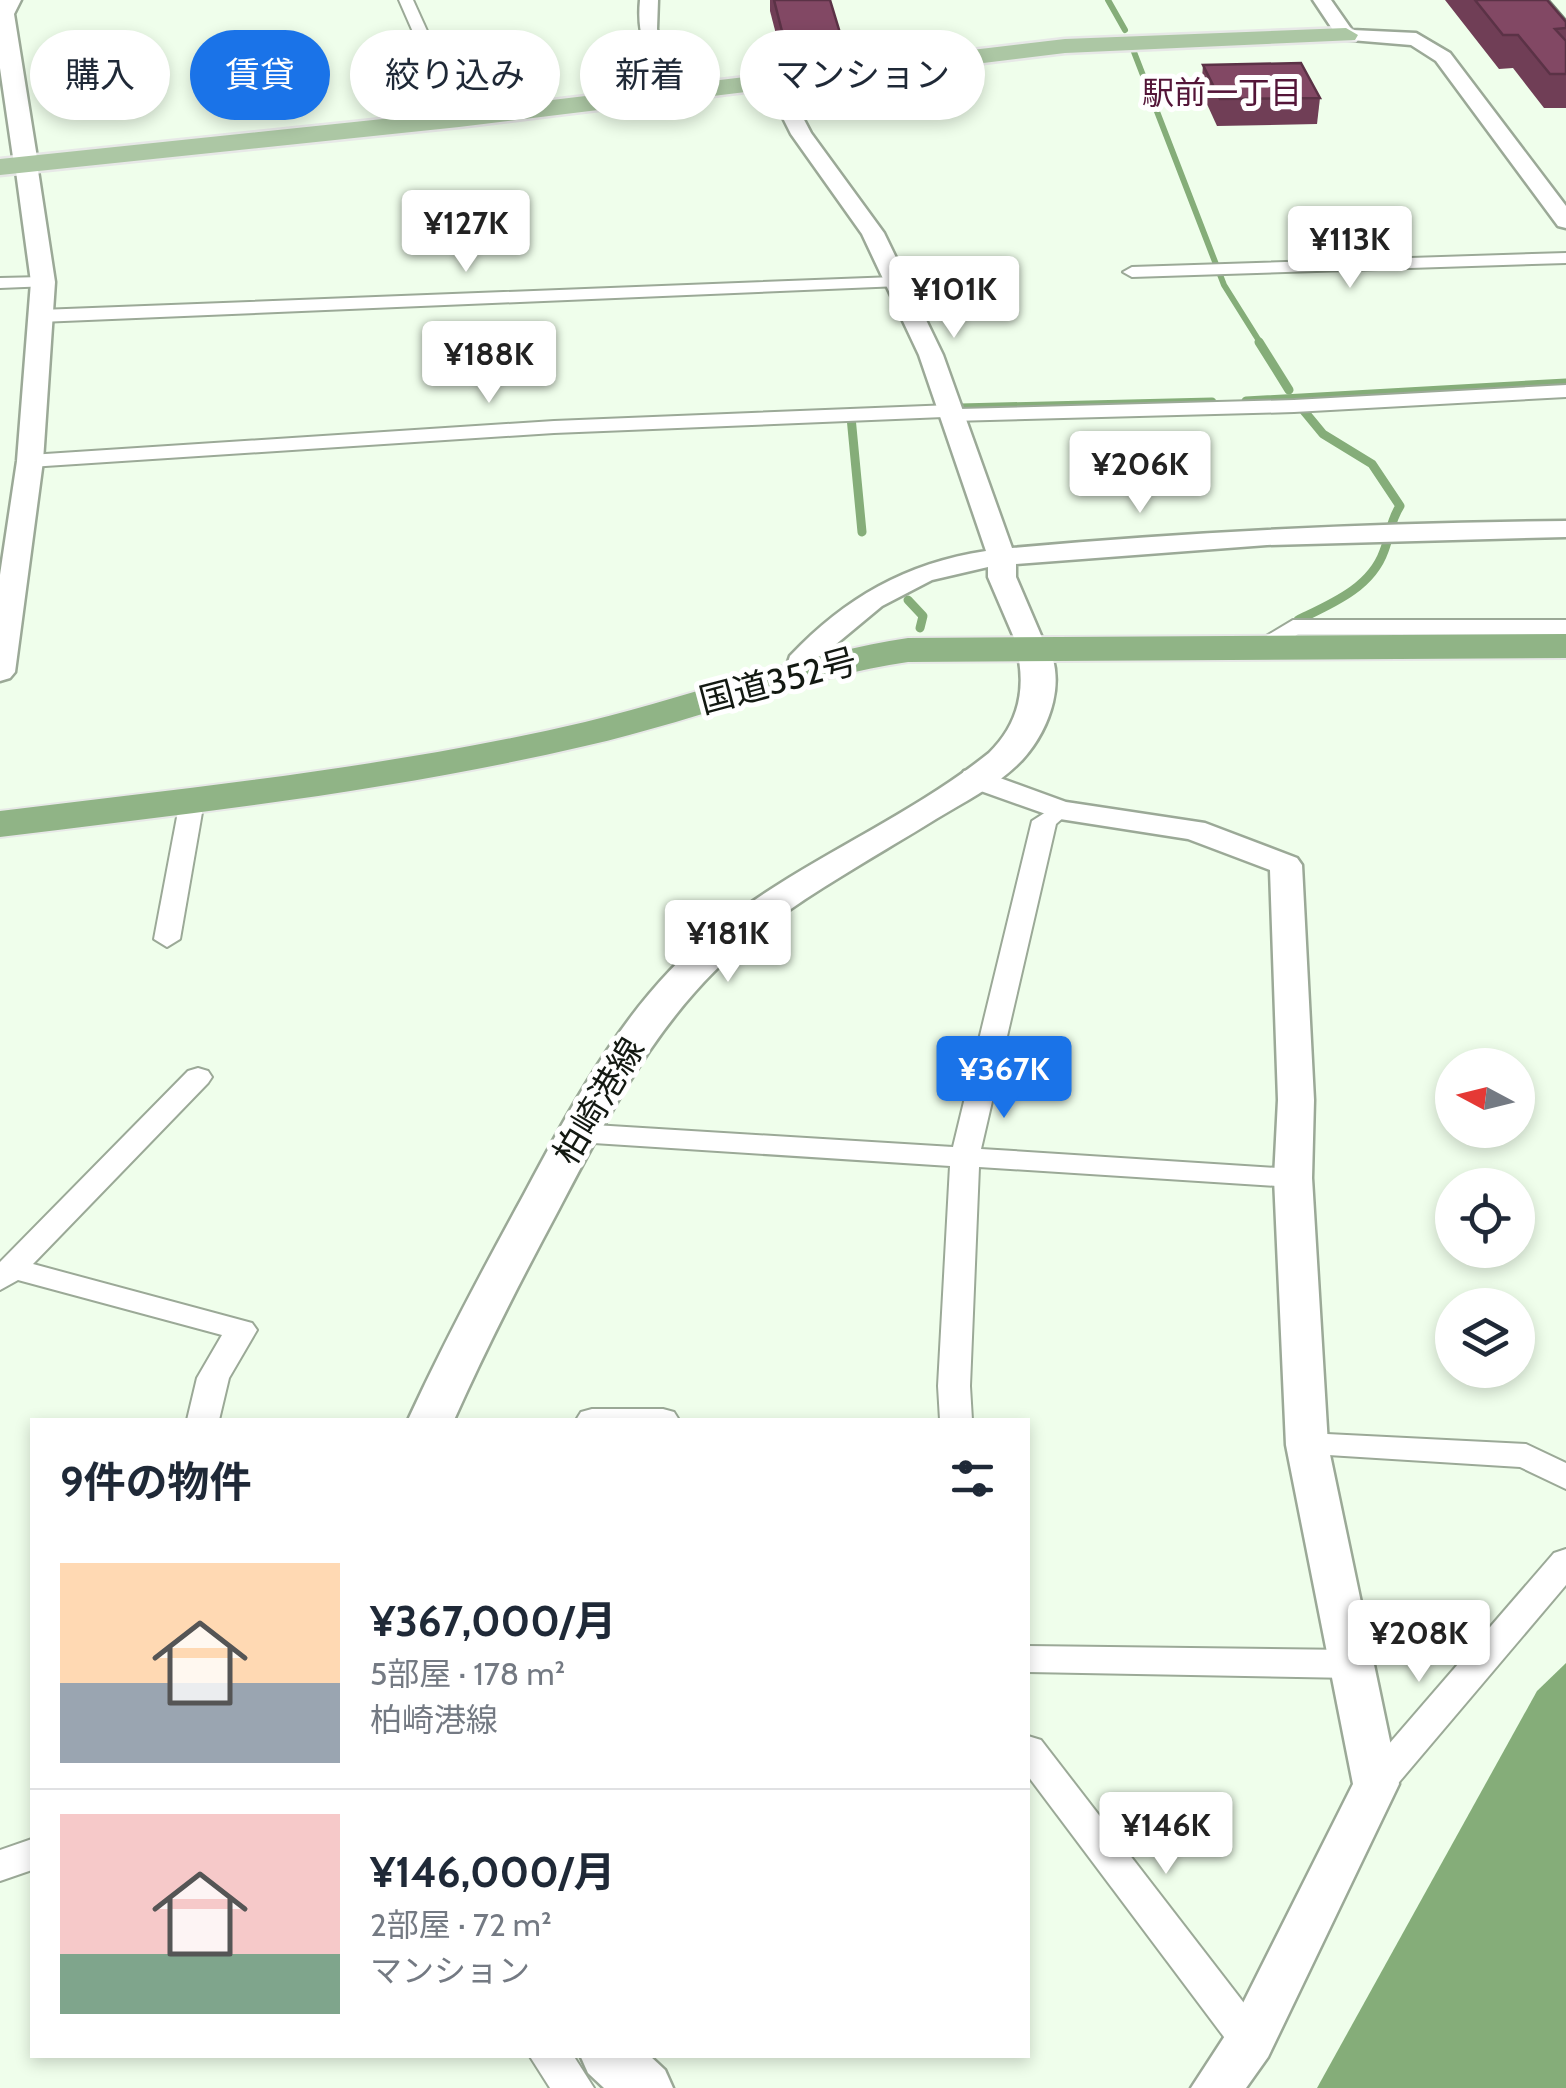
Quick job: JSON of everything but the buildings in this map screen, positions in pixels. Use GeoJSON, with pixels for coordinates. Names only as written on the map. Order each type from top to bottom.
{"type":"FeatureCollection","features":[{"type":"Feature","properties":{"kind":"highway","name":"国道352号"},"geometry":{"type":"LineString","coordinates":[[0,824],[349,780],[556,740],[646,718],[800,670],[908,650],[1566,646]]}},
{"type":"Feature","properties":{"kind":"main road"},"geometry":{"type":"LineString","coordinates":[[10,0],[3,14],[13,166],[440,120]]}},
{"type":"Feature","properties":{"kind":"main road"},"geometry":{"type":"LineString","coordinates":[[985,55],[1066,46],[1346,35]]}},
{"type":"Feature","properties":{"kind":"main road","name":"柏崎港線"},"geometry":{"type":"LineString","coordinates":[[432,1418],[465,1344],[578,1132],[652,1014],[722,942],[764,910],[1004,759],[1031,720],[1040,670],[1032,647]]}},
{"type":"Feature","properties":{"kind":"main road"},"geometry":{"type":"LineString","coordinates":[[612,2058],[644,2088]]}},
{"type":"Feature","properties":{"kind":"street"},"geometry":{"type":"LineString","coordinates":[[406,0],[419,30]]}},
{"type":"Feature","properties":{"kind":"street"},"geometry":{"type":"LineString","coordinates":[[645,30],[649,0]]}},
{"type":"Feature","properties":{"kind":"street"},"geometry":{"type":"LineString","coordinates":[[1322,0],[1346,35],[1416,39],[1443,57],[1566,221]]}},
{"type":"Feature","properties":{"kind":"street"},"geometry":{"type":"LineString","coordinates":[[793,120],[873,233],[931,356],[1002,558],[1002,577],[1032,647]]}},
{"type":"Feature","properties":{"kind":"street"},"geometry":{"type":"LineString","coordinates":[[0,672],[30,461],[43,282],[13,166]]}},
{"type":"Feature","properties":{"kind":"street"},"geometry":{"type":"LineString","coordinates":[[1132,272],[1566,258]]}},
{"type":"Feature","properties":{"kind":"street"},"geometry":{"type":"LineString","coordinates":[[0,283],[43,282]]}},
{"type":"Feature","properties":{"kind":"street"},"geometry":{"type":"LineString","coordinates":[[40,316],[894,282]]}},
{"type":"Feature","properties":{"kind":"street"},"geometry":{"type":"LineString","coordinates":[[30,461],[554,427],[1294,406],[1566,391]]}},
{"type":"Feature","properties":{"kind":"street"},"geometry":{"type":"LineString","coordinates":[[800,670],[800,662],[827,635],[906,580],[952,566],[1222,536],[1566,529]]}},
{"type":"Feature","properties":{"kind":"street"},"geometry":{"type":"LineString","coordinates":[[1266,646],[1293,628],[1566,627]]}},
{"type":"Feature","properties":{"kind":"street"},"geometry":{"type":"LineString","coordinates":[[975,778],[1060,810],[1194,830],[1286,866],[1296,1100],[1293,1178],[1307,1445],[1376,1784]]}},
{"type":"Feature","properties":{"kind":"street"},"geometry":{"type":"LineString","coordinates":[[166,939],[192,800]]}},
{"type":"Feature","properties":{"kind":"street"},"geometry":{"type":"LineString","coordinates":[[956,1418],[954,1386],[965,1158],[1044,821],[1060,810]]}},
{"type":"Feature","properties":{"kind":"street"},"geometry":{"type":"LineString","coordinates":[[6,1274],[198,1077]]}},
{"type":"Feature","properties":{"kind":"street"},"geometry":{"type":"LineString","coordinates":[[578,1132],[1293,1178]]}},
{"type":"Feature","properties":{"kind":"street"},"geometry":{"type":"LineString","coordinates":[[6,1274],[241,1330],[213,1378],[203,1418]]}},
{"type":"Feature","properties":{"kind":"street"},"geometry":{"type":"LineString","coordinates":[[1307,1445],[1526,1456],[1566,1477]]}},
{"type":"Feature","properties":{"kind":"street"},"geometry":{"type":"LineString","coordinates":[[1217,2088],[1250,2041],[1376,1784],[1566,1562]]}},
{"type":"Feature","properties":{"kind":"street"},"geometry":{"type":"LineString","coordinates":[[1030,1658],[1352,1664]]}},
{"type":"Feature","properties":{"kind":"street"},"geometry":{"type":"LineString","coordinates":[[1030,1753],[1250,2041]]}},
{"type":"Feature","properties":{"kind":"street"},"geometry":{"type":"LineString","coordinates":[[0,1866],[30,1855]]}},
{"type":"Feature","properties":{"kind":"street"},"geometry":{"type":"LineString","coordinates":[[551,2058],[574,2088]]}},
{"type":"Feature","properties":{"kind":"shaded area"},"geometry":{"type":"Polygon","coordinates":[[[1566,1663],[1566,2088],[1317,2088],[1537,1691],[1566,1663]]]}},
{"type":"Feature","properties":{"kind":"waterway"},"geometry":{"type":"LineString","coordinates":[[1108,0],[1125,30]]}},
{"type":"Feature","properties":{"kind":"waterway"},"geometry":{"type":"LineString","coordinates":[[1134,52],[1224,285],[1261,344]]}},
{"type":"Feature","properties":{"kind":"waterway"},"geometry":{"type":"LineString","coordinates":[[1259,342],[1289,390]]}},
{"type":"Feature","properties":{"kind":"waterway"},"geometry":{"type":"LineString","coordinates":[[1246,401],[1566,383]]}},
{"type":"Feature","properties":{"kind":"waterway"},"geometry":{"type":"LineString","coordinates":[[960,408],[1212,402]]}},
{"type":"Feature","properties":{"kind":"waterway"},"geometry":{"type":"LineString","coordinates":[[1298,620],[1324,608],[1370,575],[1384,551],[1400,506],[1372,464],[1323,434],[1304,411]]}},
{"type":"Feature","properties":{"kind":"waterway"},"geometry":{"type":"LineString","coordinates":[[851,417],[862,532]]}},
{"type":"Feature","properties":{"kind":"waterway"},"geometry":{"type":"LineString","coordinates":[[908,600],[923,616],[920,628]]}},
{"type":"Feature","properties":{"kind":"railway"},"geometry":{"type":"LineString","coordinates":[[1547,0],[1566,22]]}},
{"type":"Feature","properties":{"kind":"district","name":"駅前一丁目"},"geometry":{"type":"Point","coordinates":[1222,93]}}]}
